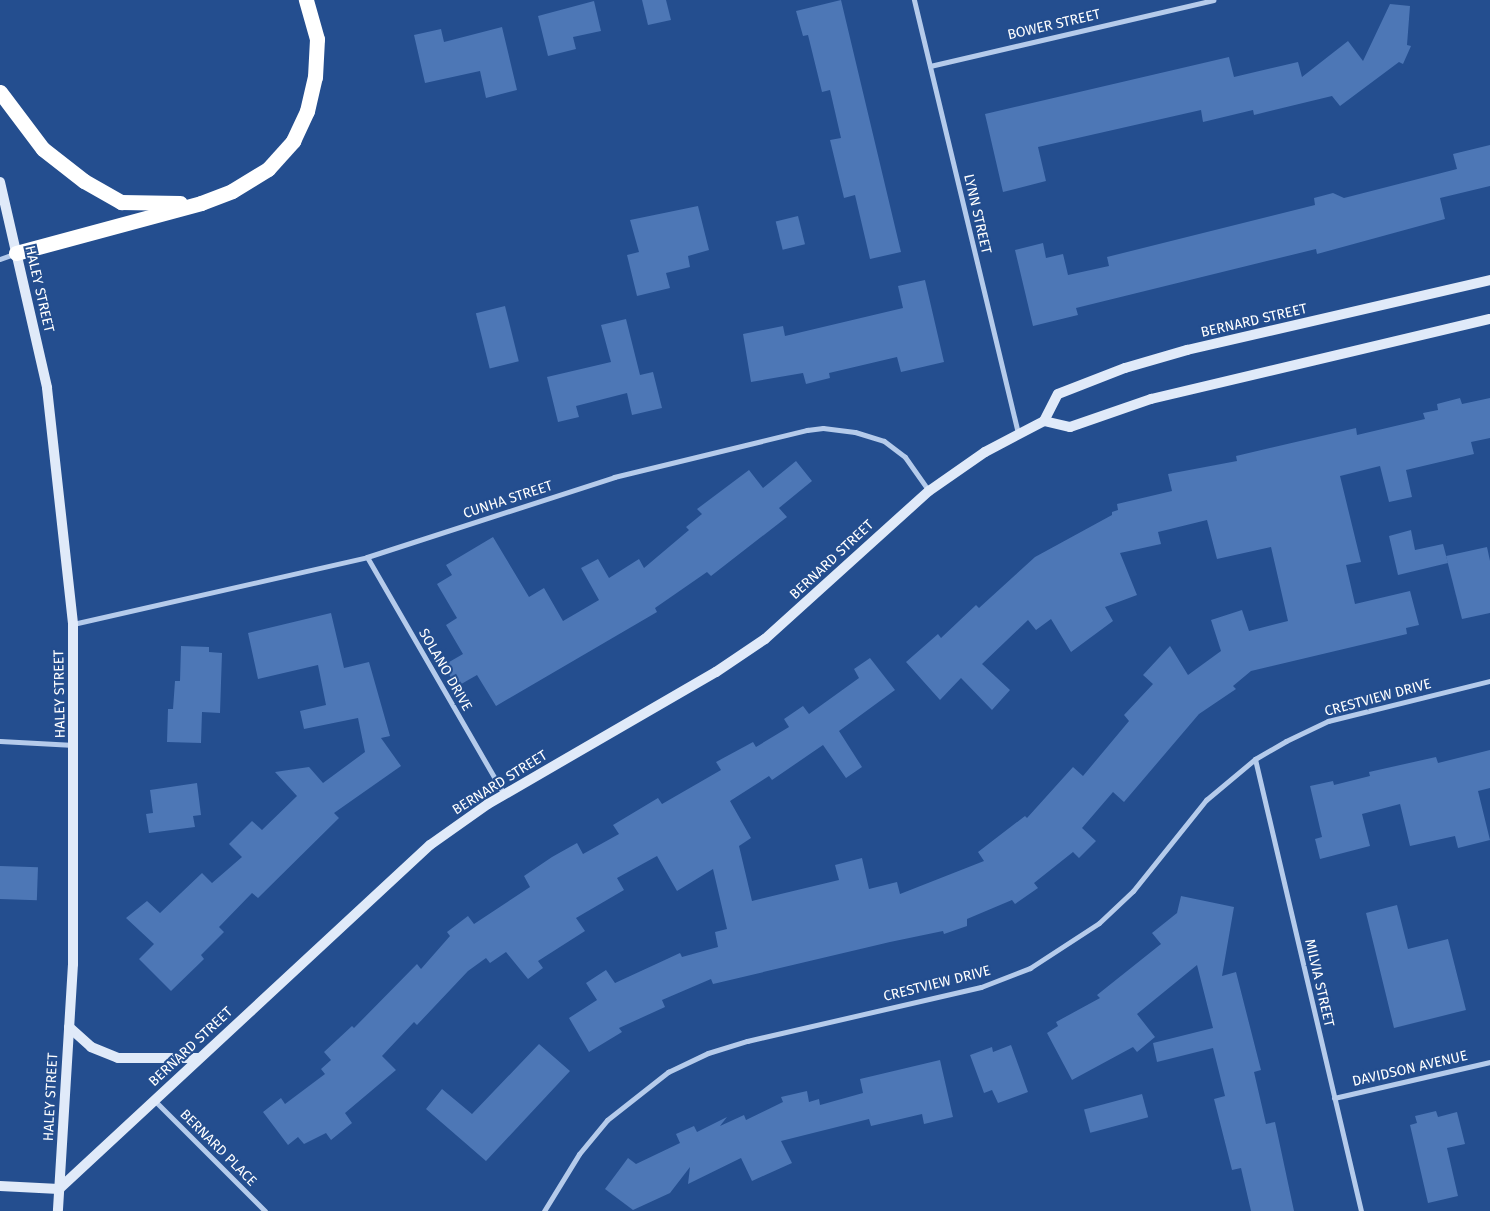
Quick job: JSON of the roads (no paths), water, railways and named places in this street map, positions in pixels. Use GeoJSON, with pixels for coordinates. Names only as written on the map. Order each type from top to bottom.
{"type":"FeatureCollection","features":[{"type":"Feature","properties":{"kind":"highway"},"geometry":{"type":"LineString","coordinates":[[16,253],[201,203],[232,191],[268,169],[293,141],[307,111],[315,77],[316,39],[306,0]]}},
{"type":"Feature","properties":{"kind":"highway"},"geometry":{"type":"LineString","coordinates":[[0,92],[43,149],[84,181],[121,202],[201,203]]}},
{"type":"Feature","properties":{"kind":"street","name":"LYNN STREET"},"geometry":{"type":"LineString","coordinates":[[914,0],[1018,434]]}},
{"type":"Feature","properties":{"kind":"street","name":"BOWER STREET"},"geometry":{"type":"LineString","coordinates":[[930,66],[1212,0]]}},
{"type":"Feature","properties":{"kind":"street","name":"HALEY STREET"},"geometry":{"type":"LineString","coordinates":[[0,182],[47,388],[73,624],[74,745],[69,1027],[58,1211]]}},
{"type":"Feature","properties":{"kind":"street"},"geometry":{"type":"LineString","coordinates":[[0,259],[16,253]]}},
{"type":"Feature","properties":{"kind":"street","name":"BERNARD STREET"},"geometry":{"type":"LineString","coordinates":[[59,1189],[430,845],[504,794],[716,672],[765,639],[929,491],[1018,434],[1044,421],[1058,394],[1124,368],[1490,280]]}},
{"type":"Feature","properties":{"kind":"street"},"geometry":{"type":"LineString","coordinates":[[1044,421],[1070,427],[1151,400],[1490,320]]}},
{"type":"Feature","properties":{"kind":"street","name":"CUNHA STREET"},"geometry":{"type":"LineString","coordinates":[[73,624],[367,557],[614,477],[753,441],[815,429],[855,432],[884,441],[905,457],[929,491]]}},
{"type":"Feature","properties":{"kind":"street","name":"SOLANO DRIVE"},"geometry":{"type":"LineString","coordinates":[[367,557],[504,794]]}},
{"type":"Feature","properties":{"kind":"street","name":"CRESTVIEW DRIVE"},"geometry":{"type":"LineString","coordinates":[[544,1211],[579,1154],[607,1120],[668,1072],[708,1053],[746,1041],[981,987],[1030,968],[1066,948],[1099,923],[1133,891],[1206,800],[1256,759],[1286,741],[1328,721],[1490,681]]}},
{"type":"Feature","properties":{"kind":"street"},"geometry":{"type":"LineString","coordinates":[[0,741],[74,745]]}},
{"type":"Feature","properties":{"kind":"street","name":"MILVIA STREET"},"geometry":{"type":"LineString","coordinates":[[1256,759],[1361,1211]]}},
{"type":"Feature","properties":{"kind":"street"},"geometry":{"type":"LineString","coordinates":[[69,1027],[91,1047],[118,1058],[199,1058]]}},
{"type":"Feature","properties":{"kind":"street","name":"DAVIDSON AVENUE"},"geometry":{"type":"LineString","coordinates":[[1334,1098],[1490,1062]]}},
{"type":"Feature","properties":{"kind":"street","name":"BERNARD PLACE"},"geometry":{"type":"LineString","coordinates":[[154,1100],[265,1211]]}},
{"type":"Feature","properties":{"kind":"street"},"geometry":{"type":"LineString","coordinates":[[0,1186],[59,1189]]}}]}
